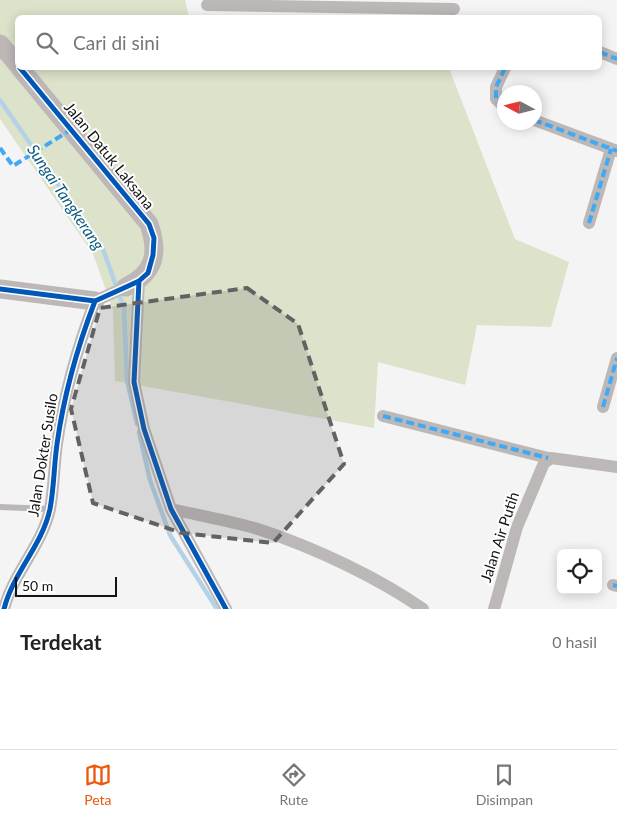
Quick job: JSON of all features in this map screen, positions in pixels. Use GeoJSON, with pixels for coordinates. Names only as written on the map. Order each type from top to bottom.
{"type":"FeatureCollection","features":[{"type":"Feature","properties":{"kind":"street"},"geometry":{"type":"LineString","coordinates":[[207,5],[279,3],[404,4],[454,9]]}},
{"type":"Feature","properties":{"kind":"street","name":"Jalan Datuk Laksana"},"geometry":{"type":"LineString","coordinates":[[0,44],[15,61]]}},
{"type":"Feature","properties":{"kind":"street"},"geometry":{"type":"LineString","coordinates":[[602,53],[617,59]]}},
{"type":"Feature","properties":{"kind":"street","name":"Jalan Datuk Laksana"},"geometry":{"type":"LineString","coordinates":[[22,70],[149,224],[154,238],[153,255],[148,273],[133,284]]}},
{"type":"Feature","properties":{"kind":"street"},"geometry":{"type":"LineString","coordinates":[[497,101],[496,87],[504,70]]}},
{"type":"Feature","properties":{"kind":"street"},"geometry":{"type":"LineString","coordinates":[[542,123],[614,150],[589,223]]}},
{"type":"Feature","properties":{"kind":"street"},"geometry":{"type":"LineString","coordinates":[[0,289],[96,300],[133,284],[134,382],[144,429],[172,509],[226,609]]}},
{"type":"Feature","properties":{"kind":"street","name":"Jalan Dokter Susilo"},"geometry":{"type":"LineString","coordinates":[[4,609],[8,595],[38,544],[50,509],[56,445],[67,383],[96,300]]}},
{"type":"Feature","properties":{"kind":"street"},"geometry":{"type":"LineString","coordinates":[[603,407],[617,358]]}},
{"type":"Feature","properties":{"kind":"street"},"geometry":{"type":"LineString","coordinates":[[383,416],[548,458],[617,467]]}},
{"type":"Feature","properties":{"kind":"street","name":"Jalan Air Putih"},"geometry":{"type":"LineString","coordinates":[[494,609],[517,528],[540,468],[548,458]]}},
{"type":"Feature","properties":{"kind":"street"},"geometry":{"type":"LineString","coordinates":[[172,509],[260,530],[322,555],[402,594],[423,609]]}},
{"type":"Feature","properties":{"kind":"lane"},"geometry":{"type":"LineString","coordinates":[[0,507],[50,509]]}},
{"type":"Feature","properties":{"kind":"highlighted area"},"geometry":{"type":"Polygon","coordinates":[[[247,288],[298,324],[344,464],[273,543],[182,533],[93,503],[71,409],[100,308],[247,288]]]}},
{"type":"Feature","properties":{"kind":"green space"},"geometry":{"type":"Polygon","coordinates":[[[0,0],[185,0],[189,15],[15,15],[15,70],[450,70],[515,239],[569,262],[551,327],[477,325],[465,385],[378,362],[374,428],[115,381],[113,310],[93,254],[0,119],[0,0]]]}},
{"type":"Feature","properties":{"kind":"waterway","name":"Sungai Tangkerang"},"geometry":{"type":"LineString","coordinates":[[0,100],[103,249],[124,308],[127,380],[137,424]]}},
{"type":"Feature","properties":{"kind":"waterway","name":"Sungai Tangkerang"},"geometry":{"type":"LineString","coordinates":[[139,432],[150,480],[170,535],[217,609]]}},
{"type":"Feature","properties":{"kind":"marked path"},"geometry":{"type":"LineString","coordinates":[[602,53],[617,59]]}},
{"type":"Feature","properties":{"kind":"marked path"},"geometry":{"type":"LineString","coordinates":[[497,100],[496,87],[504,70]]}},
{"type":"Feature","properties":{"kind":"marked path"},"geometry":{"type":"LineString","coordinates":[[542,123],[617,151]]}},
{"type":"Feature","properties":{"kind":"marked path"},"geometry":{"type":"LineString","coordinates":[[0,148],[13,166],[72,129]]}},
{"type":"Feature","properties":{"kind":"marked path"},"geometry":{"type":"LineString","coordinates":[[589,223],[611,149]]}},
{"type":"Feature","properties":{"kind":"marked path"},"geometry":{"type":"LineString","coordinates":[[603,407],[617,358]]}},
{"type":"Feature","properties":{"kind":"marked path"},"geometry":{"type":"LineString","coordinates":[[383,416],[548,458]]}},
{"type":"Feature","properties":{"kind":"marked path"},"geometry":{"type":"LineString","coordinates":[[613,585],[617,586]]}},
{"type":"Feature","properties":{"kind":"cycle path"},"geometry":{"type":"LineString","coordinates":[[0,289],[95,301],[139,281],[148,273],[153,255],[154,238],[149,224],[22,70]]}},
{"type":"Feature","properties":{"kind":"cycle path"},"geometry":{"type":"LineString","coordinates":[[139,281],[134,382],[144,429],[171,509],[226,609]]}},
{"type":"Feature","properties":{"kind":"cycle path"},"geometry":{"type":"LineString","coordinates":[[4,609],[14,583],[41,535],[50,509],[63,407],[82,336],[95,301]]}}]}
